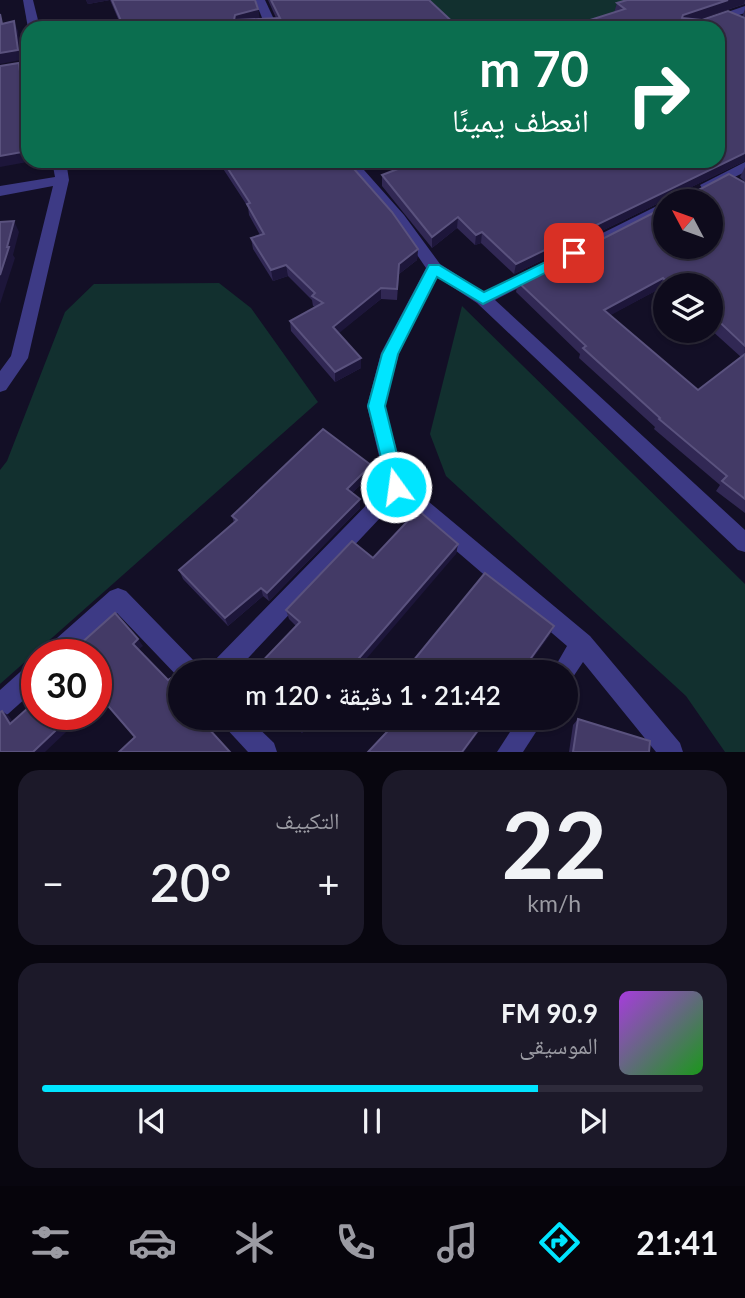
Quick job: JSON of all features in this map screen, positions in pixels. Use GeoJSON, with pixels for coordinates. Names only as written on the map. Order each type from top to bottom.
{"type":"FeatureCollection","features":[{"type":"Feature","properties":{"kind":"street"},"geometry":{"type":"LineString","coordinates":[[28,0],[32,21]]}},
{"type":"Feature","properties":{"kind":"street"},"geometry":{"type":"LineString","coordinates":[[260,0],[269,21]]}},
{"type":"Feature","properties":{"kind":"street"},"geometry":{"type":"LineString","coordinates":[[710,21],[745,9]]}},
{"type":"Feature","properties":{"kind":"street"},"geometry":{"type":"LineString","coordinates":[[726,16],[745,25]]}},
{"type":"Feature","properties":{"kind":"street"},"geometry":{"type":"LineString","coordinates":[[0,70],[21,66]]}},
{"type":"Feature","properties":{"kind":"street"},"geometry":{"type":"LineString","coordinates":[[705,189],[730,180],[745,166]]}},
{"type":"Feature","properties":{"kind":"street"},"geometry":{"type":"LineString","coordinates":[[0,385],[19,358],[62,180],[60,168]]}},
{"type":"Feature","properties":{"kind":"street"},"geometry":{"type":"LineString","coordinates":[[354,168],[399,218],[434,268],[483,299],[745,543]]}},
{"type":"Feature","properties":{"kind":"street"},"geometry":{"type":"LineString","coordinates":[[0,191],[62,180]]}},
{"type":"Feature","properties":{"kind":"street"},"geometry":{"type":"LineString","coordinates":[[483,299],[653,213]]}},
{"type":"Feature","properties":{"kind":"street"},"geometry":{"type":"LineString","coordinates":[[434,268],[390,354],[376,406],[396,487],[582,644],[671,752]]}},
{"type":"Feature","properties":{"kind":"street"},"geometry":{"type":"LineString","coordinates":[[230,660],[396,487]]}},
{"type":"Feature","properties":{"kind":"street"},"geometry":{"type":"LineString","coordinates":[[73,639],[118,598],[177,660]]}},
{"type":"Feature","properties":{"kind":"street"},"geometry":{"type":"LineString","coordinates":[[571,660],[582,644]]}},
{"type":"Feature","properties":{"kind":"street"},"geometry":{"type":"LineString","coordinates":[[0,706],[21,687]]}},
{"type":"Feature","properties":{"kind":"street"},"geometry":{"type":"LineString","coordinates":[[244,730],[265,752]]}},
{"type":"Feature","properties":{"kind":"street"},"geometry":{"type":"LineString","coordinates":[[509,752],[525,730]]}},
{"type":"Feature","properties":{"kind":"green space"},"geometry":{"type":"Polygon","coordinates":[[[407,0],[676,0],[609,21],[424,21],[407,0]]]}},
{"type":"Feature","properties":{"kind":"green space"},"geometry":{"type":"Polygon","coordinates":[[[219,283],[251,308],[318,402],[51,639],[21,639],[21,665],[0,684],[0,470],[7,461],[65,312],[94,284],[219,283]]]}},
{"type":"Feature","properties":{"kind":"green space"},"geometry":{"type":"Polygon","coordinates":[[[462,306],[745,584],[745,752],[725,752],[686,696],[446,476],[430,434],[462,306]]]}},
{"type":"Feature","properties":{"kind":"building"},"geometry":{"type":"Polygon","coordinates":[[[112,0],[255,0],[258,9],[235,15],[234,20],[280,18],[271,0],[429,0],[452,21],[121,21],[112,0]]]}},
{"type":"Feature","properties":{"kind":"building"},"geometry":{"type":"Polygon","coordinates":[[[627,0],[728,0],[683,15],[682,18],[702,20],[728,11],[745,18],[745,153],[725,163],[725,21],[587,21],[625,9],[617,3],[627,0]]]}},
{"type":"Feature","properties":{"kind":"building"},"geometry":{"type":"Polygon","coordinates":[[[0,14],[2,24],[14,21],[18,50],[0,53],[0,14]]]}},
{"type":"Feature","properties":{"kind":"building"},"geometry":{"type":"Polygon","coordinates":[[[19,63],[21,152],[0,156],[0,66],[19,63]]]}},
{"type":"Feature","properties":{"kind":"building"},"geometry":{"type":"Polygon","coordinates":[[[228,168],[353,168],[392,212],[418,249],[399,264],[397,289],[381,288],[333,327],[361,358],[335,372],[290,321],[323,303],[312,296],[315,293],[286,265],[271,270],[251,238],[264,234],[247,204],[250,203],[228,168]]]}},
{"type":"Feature","properties":{"kind":"building"},"geometry":{"type":"Polygon","coordinates":[[[400,168],[714,168],[671,189],[653,189],[653,198],[516,264],[482,232],[476,235],[458,217],[432,237],[382,175],[400,168]]]}},
{"type":"Feature","properties":{"kind":"building"},"geometry":{"type":"Polygon","coordinates":[[[729,174],[745,183],[745,346],[723,325],[723,273],[653,273],[653,283],[604,310],[698,390],[745,354],[745,499],[722,481],[727,476],[659,419],[518,282],[653,213],[653,259],[723,259],[723,189],[701,189],[729,174]]]}},
{"type":"Feature","properties":{"kind":"building"},"geometry":{"type":"Polygon","coordinates":[[[14,221],[9,247],[0,275],[0,222],[14,221]]]}},
{"type":"Feature","properties":{"kind":"building"},"geometry":{"type":"Polygon","coordinates":[[[323,429],[371,465],[347,489],[360,499],[267,593],[261,588],[225,618],[179,570],[237,520],[232,516],[323,429]]]}},
{"type":"Feature","properties":{"kind":"building"},"geometry":{"type":"Polygon","coordinates":[[[418,510],[458,544],[357,660],[264,660],[300,622],[286,610],[352,541],[373,558],[418,510]]]}},
{"type":"Feature","properties":{"kind":"building"},"geometry":{"type":"Polygon","coordinates":[[[485,573],[554,626],[530,660],[414,660],[485,573]]]}},
{"type":"Feature","properties":{"kind":"building"},"geometry":{"type":"Polygon","coordinates":[[[115,613],[138,639],[133,644],[168,680],[168,730],[210,730],[230,752],[119,752],[135,737],[112,710],[112,639],[86,639],[115,613]]]}},
{"type":"Feature","properties":{"kind":"building"},"geometry":{"type":"Polygon","coordinates":[[[2,711],[10,724],[21,714],[21,730],[56,730],[33,752],[0,752],[0,712],[2,711]]]}},
{"type":"Feature","properties":{"kind":"building"},"geometry":{"type":"Polygon","coordinates":[[[578,719],[650,741],[649,752],[573,752],[578,719]]]}},
{"type":"Feature","properties":{"kind":"building"},"geometry":{"type":"Polygon","coordinates":[[[389,730],[478,730],[462,752],[368,752],[389,730]]]}},
{"type":"Feature","properties":{"kind":"route"},"geometry":{"type":"LineString","coordinates":[[396,487],[376,406],[390,354],[434,268],[483,299],[574,253]]}}]}
